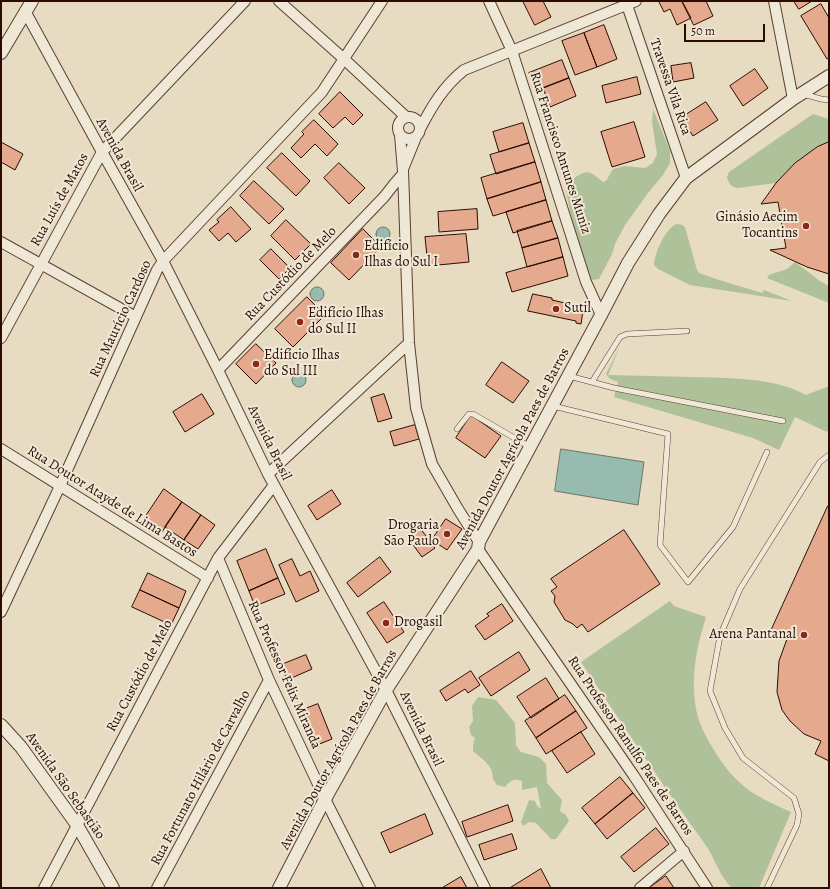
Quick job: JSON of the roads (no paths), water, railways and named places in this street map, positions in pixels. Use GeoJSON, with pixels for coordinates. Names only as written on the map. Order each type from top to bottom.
{"type":"FeatureCollection","features":[{"type":"Feature","properties":{"kind":"street","name":"Rua Luís de Matos"},"geometry":{"type":"LineString","coordinates":[[1,338],[102,152],[245,1]]}},
{"type":"Feature","properties":{"kind":"street"},"geometry":{"type":"LineString","coordinates":[[278,1],[391,103],[418,121],[418,133]]}},
{"type":"Feature","properties":{"kind":"street","name":"Rua Maurício Cardoso"},"geometry":{"type":"LineString","coordinates":[[1,612],[60,486],[157,270],[163,261],[322,92],[382,1]]}},
{"type":"Feature","properties":{"kind":"street","name":"Rua Francisco Antunes Muniz"},"geometry":{"type":"LineString","coordinates":[[489,1],[512,51],[586,282],[601,315]]}},
{"type":"Feature","properties":{"kind":"street"},"geometry":{"type":"LineString","coordinates":[[774,1],[798,96]]}},
{"type":"Feature","properties":{"kind":"street"},"geometry":{"type":"LineString","coordinates":[[402,173],[418,133],[433,104],[452,79],[464,70],[632,3]]}},
{"type":"Feature","properties":{"kind":"street","name":"Travessa Vila Rica"},"geometry":{"type":"LineString","coordinates":[[632,3],[686,178]]}},
{"type":"Feature","properties":{"kind":"street","name":"Avenida Brasil"},"geometry":{"type":"LineString","coordinates":[[29,6],[102,152],[163,261],[268,474],[386,690],[485,888]]}},
{"type":"Feature","properties":{"kind":"street"},"geometry":{"type":"LineString","coordinates":[[1,53],[29,6]]}},
{"type":"Feature","properties":{"kind":"street","name":"Avenida Doutor Agrícola Paes de Barros"},"geometry":{"type":"LineString","coordinates":[[280,888],[325,799],[386,690],[479,545],[631,257],[658,214],[686,178],[798,96],[829,76]]}},
{"type":"Feature","properties":{"kind":"street"},"geometry":{"type":"LineString","coordinates":[[391,103],[399,131],[407,139],[418,133]]}},
{"type":"Feature","properties":{"kind":"street"},"geometry":{"type":"LineString","coordinates":[[433,104],[399,122],[409,343],[416,408],[432,464],[479,545]]}},
{"type":"Feature","properties":{"kind":"street","name":"Rua Custódio de Melo"},"geometry":{"type":"LineString","coordinates":[[218,370],[384,197],[402,173]]}},
{"type":"Feature","properties":{"kind":"street"},"geometry":{"type":"LineString","coordinates":[[384,197],[403,194]]}},
{"type":"Feature","properties":{"kind":"street"},"geometry":{"type":"LineString","coordinates":[[1,242],[136,317]]}},
{"type":"Feature","properties":{"kind":"street"},"geometry":{"type":"LineString","coordinates":[[268,474],[409,343]]}},
{"type":"Feature","properties":{"kind":"street","name":"Rua Doutor Atayde de Lima Bastos"},"geometry":{"type":"LineString","coordinates":[[1,449],[208,578]]}},
{"type":"Feature","properties":{"kind":"street","name":"Rua Custódio de Melo"},"geometry":{"type":"LineString","coordinates":[[44,888],[218,558],[274,485]]}},
{"type":"Feature","properties":{"kind":"street","name":"Rua Professor Ranulfo Paes de Barros"},"geometry":{"type":"LineString","coordinates":[[479,545],[527,620],[684,851],[707,888]]}},
{"type":"Feature","properties":{"kind":"street","name":"Rua Professor Felix Miranda"},"geometry":{"type":"LineString","coordinates":[[218,558],[268,680],[325,799],[370,888]]}},
{"type":"Feature","properties":{"kind":"street","name":"Rua Fortunato Hilário de Carvalho"},"geometry":{"type":"LineString","coordinates":[[157,888],[268,680]]}},
{"type":"Feature","properties":{"kind":"street","name":"Avenida São Sebastião"},"geometry":{"type":"LineString","coordinates":[[1,725],[21,747],[77,825],[113,888]]}},
{"type":"Feature","properties":{"kind":"street"},"geometry":{"type":"LineString","coordinates":[[640,888],[684,851]]}},
{"type":"Feature","properties":{"kind":"lane"},"geometry":{"type":"LineString","coordinates":[[798,96],[829,100]]}},
{"type":"Feature","properties":{"kind":"lane"},"geometry":{"type":"LineString","coordinates":[[592,382],[620,337],[626,334],[687,331]]}},
{"type":"Feature","properties":{"kind":"lane"},"geometry":{"type":"LineString","coordinates":[[568,376],[614,388],[783,421]]}},
{"type":"Feature","properties":{"kind":"lane"},"geometry":{"type":"LineString","coordinates":[[552,406],[668,434],[660,545],[688,582],[732,527],[767,452]]}},
{"type":"Feature","properties":{"kind":"lane"},"geometry":{"type":"LineString","coordinates":[[457,429],[469,414],[473,414],[531,447]]}},
{"type":"Feature","properties":{"kind":"lane"},"geometry":{"type":"LineString","coordinates":[[767,888],[797,825],[799,814],[794,798],[743,758],[725,728],[710,691],[720,636],[740,589],[820,462],[829,455]]}},
{"type":"Feature","properties":{"kind":"water"},"geometry":{"type":"Polygon","coordinates":[[[380,227],[386,227],[390,231],[390,237],[386,241],[380,241],[376,237],[376,231],[380,227]]]}},
{"type":"Feature","properties":{"kind":"water"},"geometry":{"type":"Polygon","coordinates":[[[314,287],[320,287],[324,291],[324,297],[320,301],[314,301],[310,297],[310,291],[314,287]]]}},
{"type":"Feature","properties":{"kind":"water"},"geometry":{"type":"Polygon","coordinates":[[[296,373],[302,373],[306,377],[306,383],[302,387],[296,387],[292,383],[292,377],[296,373]]]}},
{"type":"Feature","properties":{"kind":"water"},"geometry":{"type":"Polygon","coordinates":[[[561,449],[644,462],[638,505],[555,491],[561,449]]]}},
{"type":"Feature","properties":{"kind":"place","name":"Ginásio Aecim Tocantins"},"geometry":{"type":"Point","coordinates":[806,226]}},
{"type":"Feature","properties":{"kind":"place","name":"Edifício Ilhas do Sul I"},"geometry":{"type":"Point","coordinates":[356,255]}},
{"type":"Feature","properties":{"kind":"place","name":"Sutil"},"geometry":{"type":"Point","coordinates":[556,309]}},
{"type":"Feature","properties":{"kind":"place","name":"Edifício Ilhas do Sul II"},"geometry":{"type":"Point","coordinates":[300,322]}},
{"type":"Feature","properties":{"kind":"place","name":"Edifício Ilhas do Sul III"},"geometry":{"type":"Point","coordinates":[256,364]}},
{"type":"Feature","properties":{"kind":"place","name":"Drogaria São Paulo"},"geometry":{"type":"Point","coordinates":[447,534]}},
{"type":"Feature","properties":{"kind":"place","name":"Drogasil"},"geometry":{"type":"Point","coordinates":[386,623]}},
{"type":"Feature","properties":{"kind":"place","name":"Arena Pantanal"},"geometry":{"type":"Point","coordinates":[804,635]}}]}
